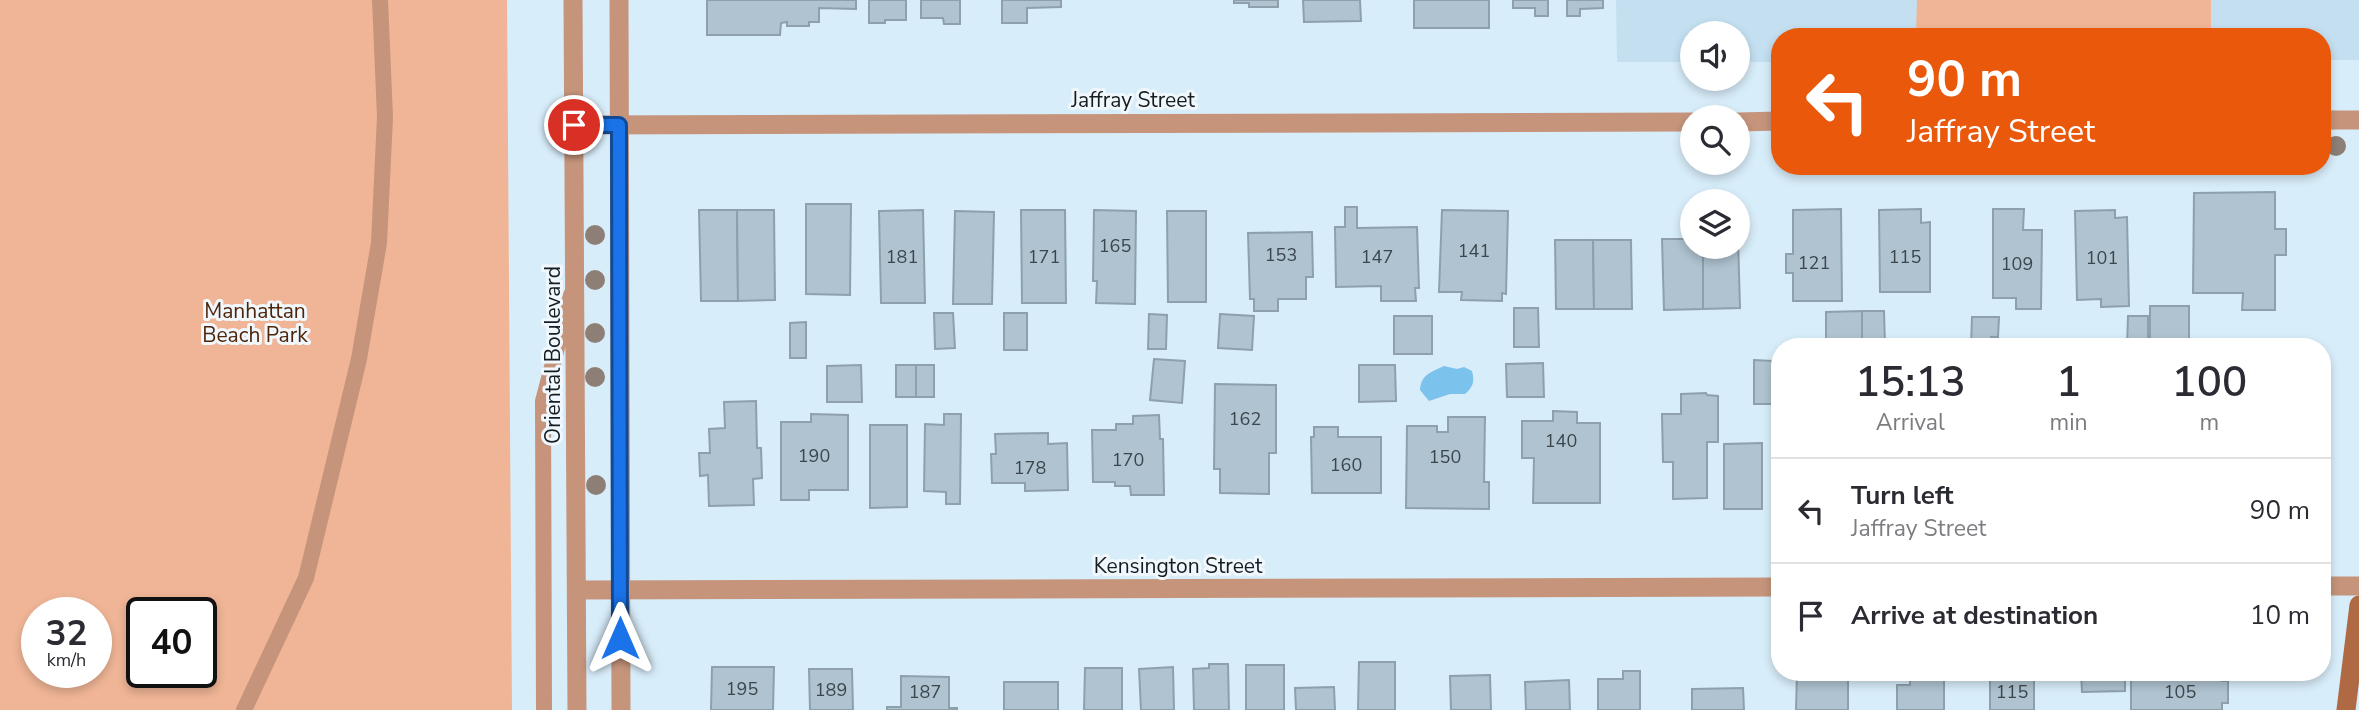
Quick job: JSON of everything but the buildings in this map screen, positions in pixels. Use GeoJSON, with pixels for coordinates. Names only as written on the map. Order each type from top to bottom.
{"type":"FeatureCollection","features":[{"type":"Feature","properties":{"kind":"main road"},"geometry":{"type":"LineString","coordinates":[[2346,710],[2359,605]]}},
{"type":"Feature","properties":{"kind":"street","name":"Oriental Boulevard"},"geometry":{"type":"LineString","coordinates":[[573,0],[577,710]]}},
{"type":"Feature","properties":{"kind":"street"},"geometry":{"type":"LineString","coordinates":[[619,0],[621,710]]}},
{"type":"Feature","properties":{"kind":"street"},"geometry":{"type":"LineString","coordinates":[[2331,120],[2359,120]]}},
{"type":"Feature","properties":{"kind":"street"},"geometry":{"type":"LineString","coordinates":[[1750,122],[1771,121]]}},
{"type":"Feature","properties":{"kind":"street","name":"Jaffray Street"},"geometry":{"type":"LineString","coordinates":[[574,125],[1680,122]]}},
{"type":"Feature","properties":{"kind":"street"},"geometry":{"type":"LineString","coordinates":[[2331,586],[2359,586]]}},
{"type":"Feature","properties":{"kind":"street","name":"Kensington Street"},"geometry":{"type":"LineString","coordinates":[[577,590],[1771,587]]}},
{"type":"Feature","properties":{"kind":"lane"},"geometry":{"type":"LineString","coordinates":[[244,710],[306,578],[359,359],[379,243],[385,117],[380,0]]}},
{"type":"Feature","properties":{"kind":"lane"},"geometry":{"type":"LineString","coordinates":[[544,710],[543,401],[576,276]]}},
{"type":"Feature","properties":{"kind":"shaded area"},"geometry":{"type":"Polygon","coordinates":[[[1616,0],[2359,0],[2359,60],[2331,60],[2331,28],[1771,28],[1771,62],[1750,62],[1750,21],[1680,21],[1680,62],[1617,62],[1616,0]]]}},
{"type":"Feature","properties":{"kind":"green space","name":"Manhattan Beach Park"},"geometry":{"type":"Polygon","coordinates":[[[0,0],[507,0],[512,710],[0,710],[0,0]]]}},
{"type":"Feature","properties":{"kind":"green space"},"geometry":{"type":"Polygon","coordinates":[[[1917,0],[2211,0],[2211,28],[1916,28],[1917,0]]]}},
{"type":"Feature","properties":{"kind":"water"},"geometry":{"type":"Polygon","coordinates":[[[1444,366],[1457,369],[1464,367],[1472,371],[1473,384],[1465,394],[1450,394],[1429,401],[1420,390],[1422,380],[1444,366]]]}},
{"type":"Feature","properties":{"kind":"route"},"geometry":{"type":"LineString","coordinates":[[574,125],[619,125],[620,638]]}}]}
